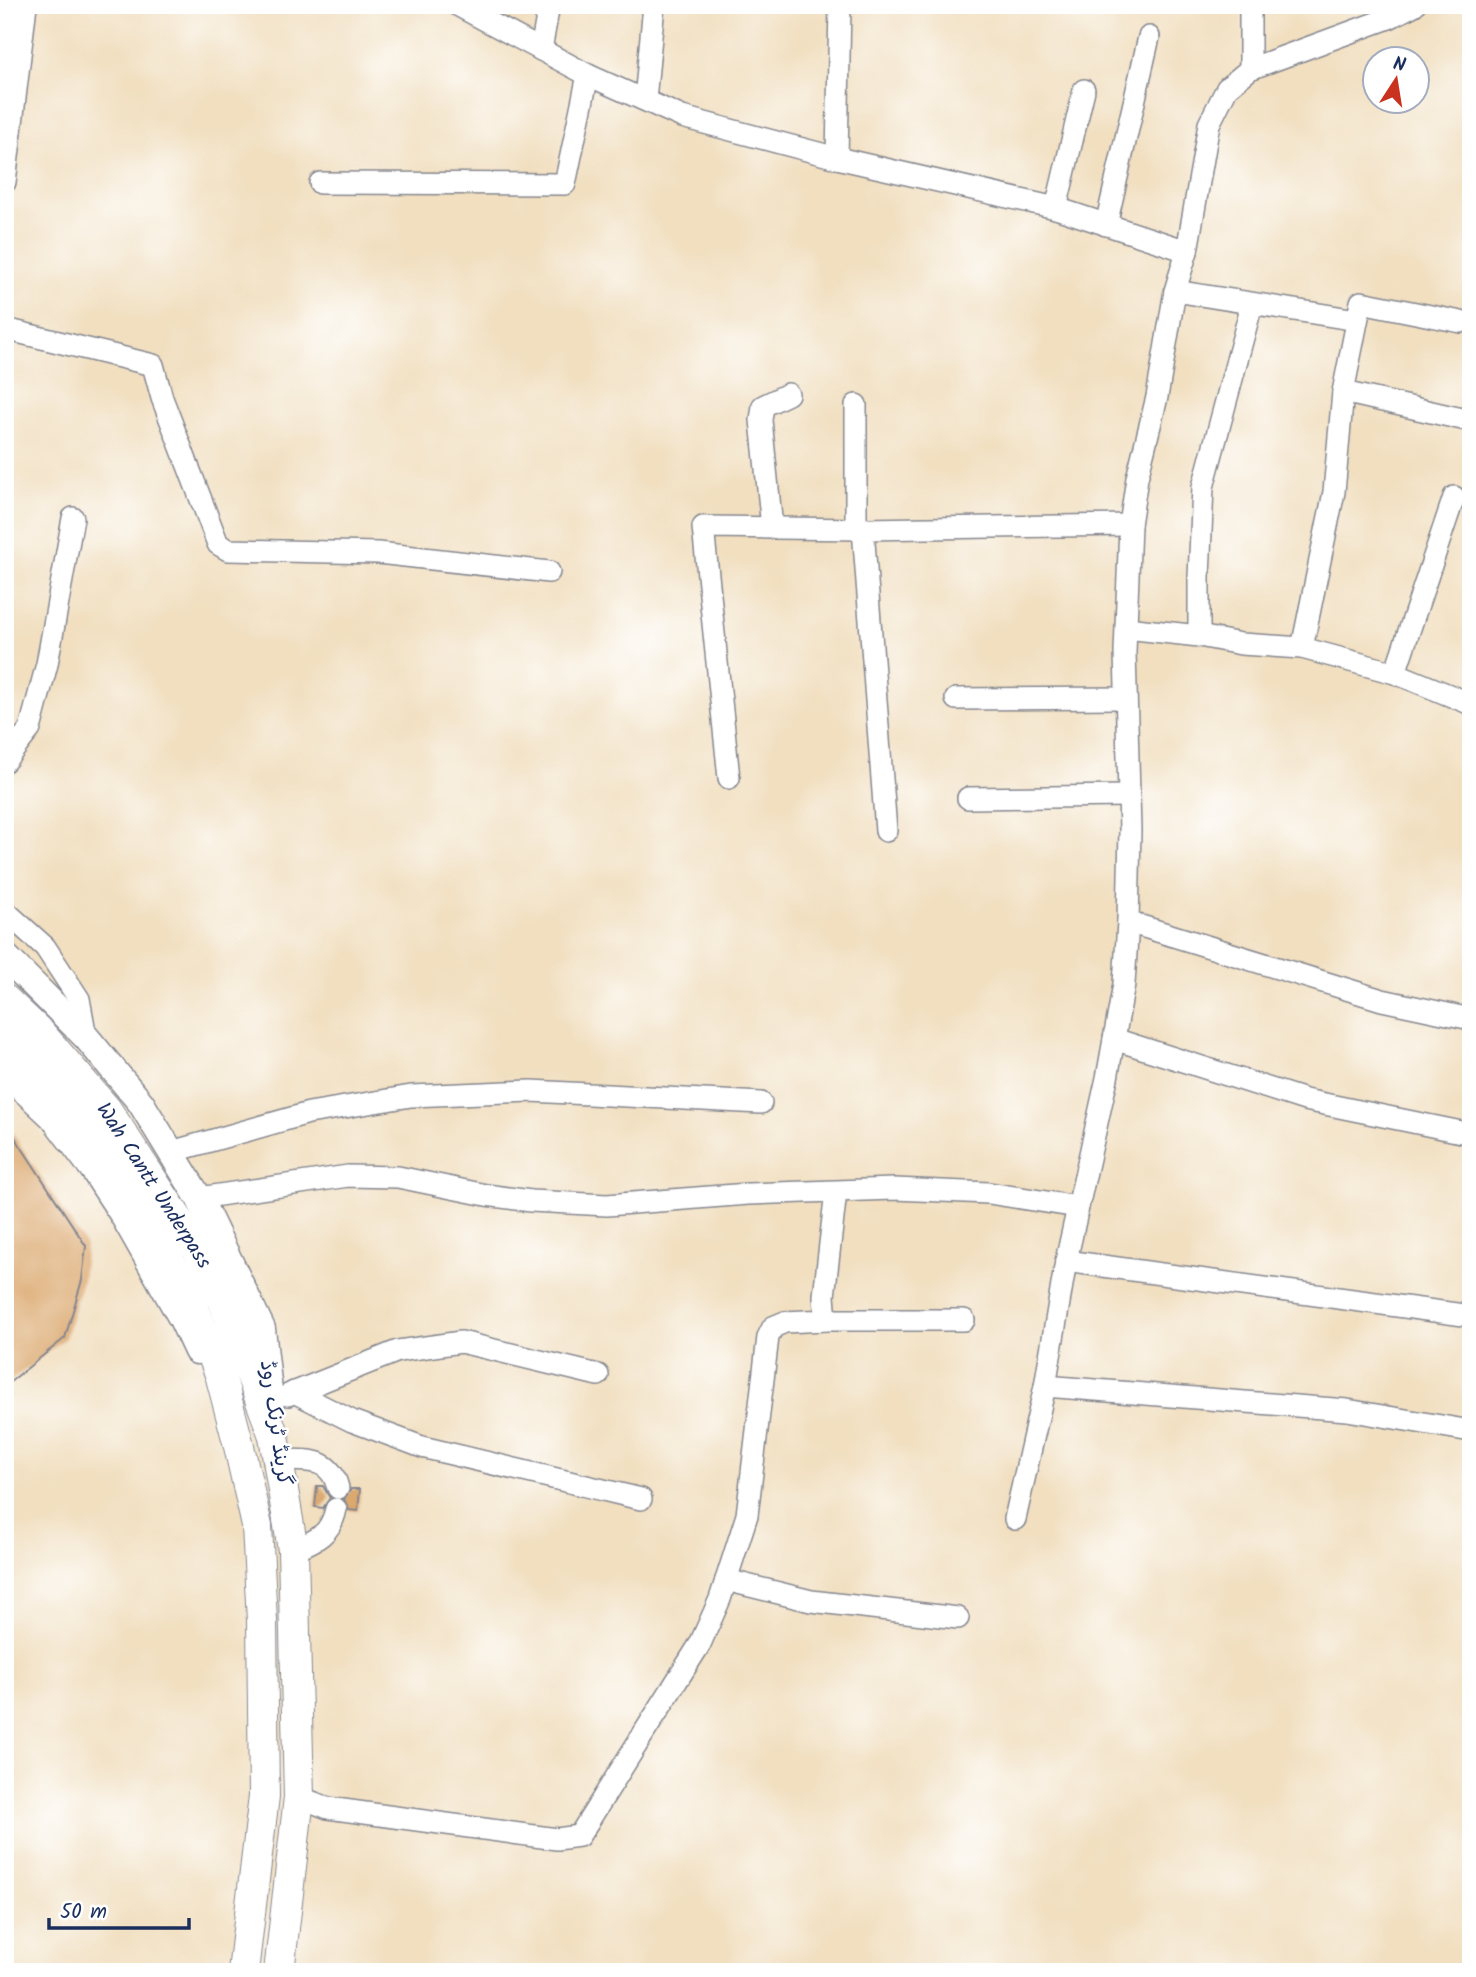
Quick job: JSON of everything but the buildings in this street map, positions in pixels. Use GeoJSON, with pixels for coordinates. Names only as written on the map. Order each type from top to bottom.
{"type":"FeatureCollection","features":[{"type":"Feature","properties":{"kind":"highway","name":"Wah Cantt Underpass"},"geometry":{"type":"LineString","coordinates":[[5,1000],[41,1034],[106,1109],[198,1250],[223,1300],[277,1448]]}},
{"type":"Feature","properties":{"kind":"highway","name":"Wah Cantt Underpass"},"geometry":{"type":"LineString","coordinates":[[5,1034],[42,1072],[91,1132],[141,1208],[188,1293],[220,1374],[238,1442]]}},
{"type":"Feature","properties":{"kind":"highway","name":"گرینڈ ٹرنک روڈ"},"geometry":{"type":"LineString","coordinates":[[238,1442],[257,1526],[262,1621],[264,1796],[240,1970]]}},
{"type":"Feature","properties":{"kind":"highway","name":"گرینڈ ٹرنک روڈ"},"geometry":{"type":"LineString","coordinates":[[277,1448],[293,1550],[299,1797],[279,1972]]}},
{"type":"Feature","properties":{"kind":"highway"},"geometry":{"type":"LineString","coordinates":[[264,1796],[299,1797]]}},
{"type":"Feature","properties":{"kind":"main road","name":"گرینڈ ٹرنک روڈ"},"geometry":{"type":"LineString","coordinates":[[5,956],[86,1037],[141,1103],[200,1198],[262,1329],[282,1397],[277,1448]]}},
{"type":"Feature","properties":{"kind":"main road","name":"گرینڈ ٹرنک روڈ"},"geometry":{"type":"LineString","coordinates":[[5,1072],[53,1117],[93,1169],[123,1215],[182,1319],[238,1442]]}},
{"type":"Feature","properties":{"kind":"street"},"geometry":{"type":"LineString","coordinates":[[5,182],[26,5]]}},
{"type":"Feature","properties":{"kind":"street"},"geometry":{"type":"LineString","coordinates":[[457,5],[588,75],[682,117],[836,158],[1056,208],[1187,251]]}},
{"type":"Feature","properties":{"kind":"street"},"geometry":{"type":"LineString","coordinates":[[541,50],[549,5]]}},
{"type":"Feature","properties":{"kind":"street"},"geometry":{"type":"LineString","coordinates":[[645,100],[654,5]]}},
{"type":"Feature","properties":{"kind":"street"},"geometry":{"type":"LineString","coordinates":[[836,158],[840,5]]}},
{"type":"Feature","properties":{"kind":"street"},"geometry":{"type":"LineString","coordinates":[[1250,5],[1250,69]]}},
{"type":"Feature","properties":{"kind":"street"},"geometry":{"type":"LineString","coordinates":[[1015,1519],[1045,1386],[1066,1261],[1124,984],[1128,922],[1129,796],[1125,698],[1130,525],[1137,478],[1157,397],[1175,291],[1187,251],[1209,124],[1227,88],[1250,69],[1390,18],[1414,5]]}},
{"type":"Feature","properties":{"kind":"street"},"geometry":{"type":"LineString","coordinates":[[1107,225],[1149,37]]}},
{"type":"Feature","properties":{"kind":"street"},"geometry":{"type":"LineString","coordinates":[[320,183],[565,184],[588,75]]}},
{"type":"Feature","properties":{"kind":"street"},"geometry":{"type":"LineString","coordinates":[[1056,208],[1084,90]]}},
{"type":"Feature","properties":{"kind":"street"},"geometry":{"type":"LineString","coordinates":[[1175,291],[1357,320]]}},
{"type":"Feature","properties":{"kind":"street"},"geometry":{"type":"LineString","coordinates":[[1302,648],[1334,492],[1343,392],[1361,302],[1461,322]]}},
{"type":"Feature","properties":{"kind":"street"},"geometry":{"type":"LineString","coordinates":[[1199,636],[1203,486],[1252,304]]}},
{"type":"Feature","properties":{"kind":"street"},"geometry":{"type":"LineString","coordinates":[[5,329],[153,365],[162,398],[218,544],[229,551],[378,553],[549,572]]}},
{"type":"Feature","properties":{"kind":"street"},"geometry":{"type":"LineString","coordinates":[[1343,392],[1471,421]]}},
{"type":"Feature","properties":{"kind":"street"},"geometry":{"type":"LineString","coordinates":[[772,527],[761,420],[763,406],[788,394]]}},
{"type":"Feature","properties":{"kind":"street"},"geometry":{"type":"LineString","coordinates":[[856,405],[860,528],[886,831]]}},
{"type":"Feature","properties":{"kind":"street"},"geometry":{"type":"LineString","coordinates":[[1395,673],[1454,497]]}},
{"type":"Feature","properties":{"kind":"street"},"geometry":{"type":"LineString","coordinates":[[5,761],[30,729],[47,664],[73,518]]}},
{"type":"Feature","properties":{"kind":"street"},"geometry":{"type":"LineString","coordinates":[[729,778],[702,527],[1130,525]]}},
{"type":"Feature","properties":{"kind":"street"},"geometry":{"type":"LineString","coordinates":[[1126,628],[1199,636],[1241,644],[1302,648],[1395,673],[1471,705]]}},
{"type":"Feature","properties":{"kind":"street"},"geometry":{"type":"LineString","coordinates":[[956,699],[1125,698]]}},
{"type":"Feature","properties":{"kind":"street"},"geometry":{"type":"LineString","coordinates":[[968,799],[1129,796]]}},
{"type":"Feature","properties":{"kind":"street"},"geometry":{"type":"LineString","coordinates":[[5,911],[46,947],[79,999],[86,1037]]}},
{"type":"Feature","properties":{"kind":"street"},"geometry":{"type":"LineString","coordinates":[[1128,922],[1382,1000],[1471,1019]]}},
{"type":"Feature","properties":{"kind":"street"},"geometry":{"type":"LineString","coordinates":[[1114,1039],[1305,1100],[1471,1134]]}},
{"type":"Feature","properties":{"kind":"street"},"geometry":{"type":"LineString","coordinates":[[171,1152],[309,1113],[411,1096],[531,1091],[761,1102]]}},
{"type":"Feature","properties":{"kind":"street"},"geometry":{"type":"LineString","coordinates":[[200,1198],[348,1176],[398,1177],[531,1202],[607,1205],[748,1194],[894,1189],[989,1193],[1078,1207]]}},
{"type":"Feature","properties":{"kind":"street"},"geometry":{"type":"LineString","coordinates":[[826,1320],[824,1296],[836,1192]]}},
{"type":"Feature","properties":{"kind":"street"},"geometry":{"type":"LineString","coordinates":[[1066,1261],[1471,1316]]}},
{"type":"Feature","properties":{"kind":"street"},"geometry":{"type":"LineString","coordinates":[[299,1797],[328,1808],[557,1839],[579,1836],[700,1644],[726,1580],[747,1514],[768,1337],[774,1327],[785,1322],[826,1320],[964,1320]]}},
{"type":"Feature","properties":{"kind":"street"},"geometry":{"type":"LineString","coordinates":[[282,1397],[398,1352],[461,1342],[598,1375]]}},
{"type":"Feature","properties":{"kind":"street"},"geometry":{"type":"LineString","coordinates":[[1045,1386],[1347,1410],[1471,1430]]}},
{"type":"Feature","properties":{"kind":"street"},"geometry":{"type":"LineString","coordinates":[[282,1397],[422,1447],[641,1499]]}},
{"type":"Feature","properties":{"kind":"street"},"geometry":{"type":"LineString","coordinates":[[277,1448],[324,1465],[334,1474],[338,1488]]}},
{"type":"Feature","properties":{"kind":"street"},"geometry":{"type":"LineString","coordinates":[[293,1550],[326,1534],[334,1521],[336,1509]]}},
{"type":"Feature","properties":{"kind":"street"},"geometry":{"type":"LineString","coordinates":[[726,1580],[811,1601],[958,1618]]}}]}
